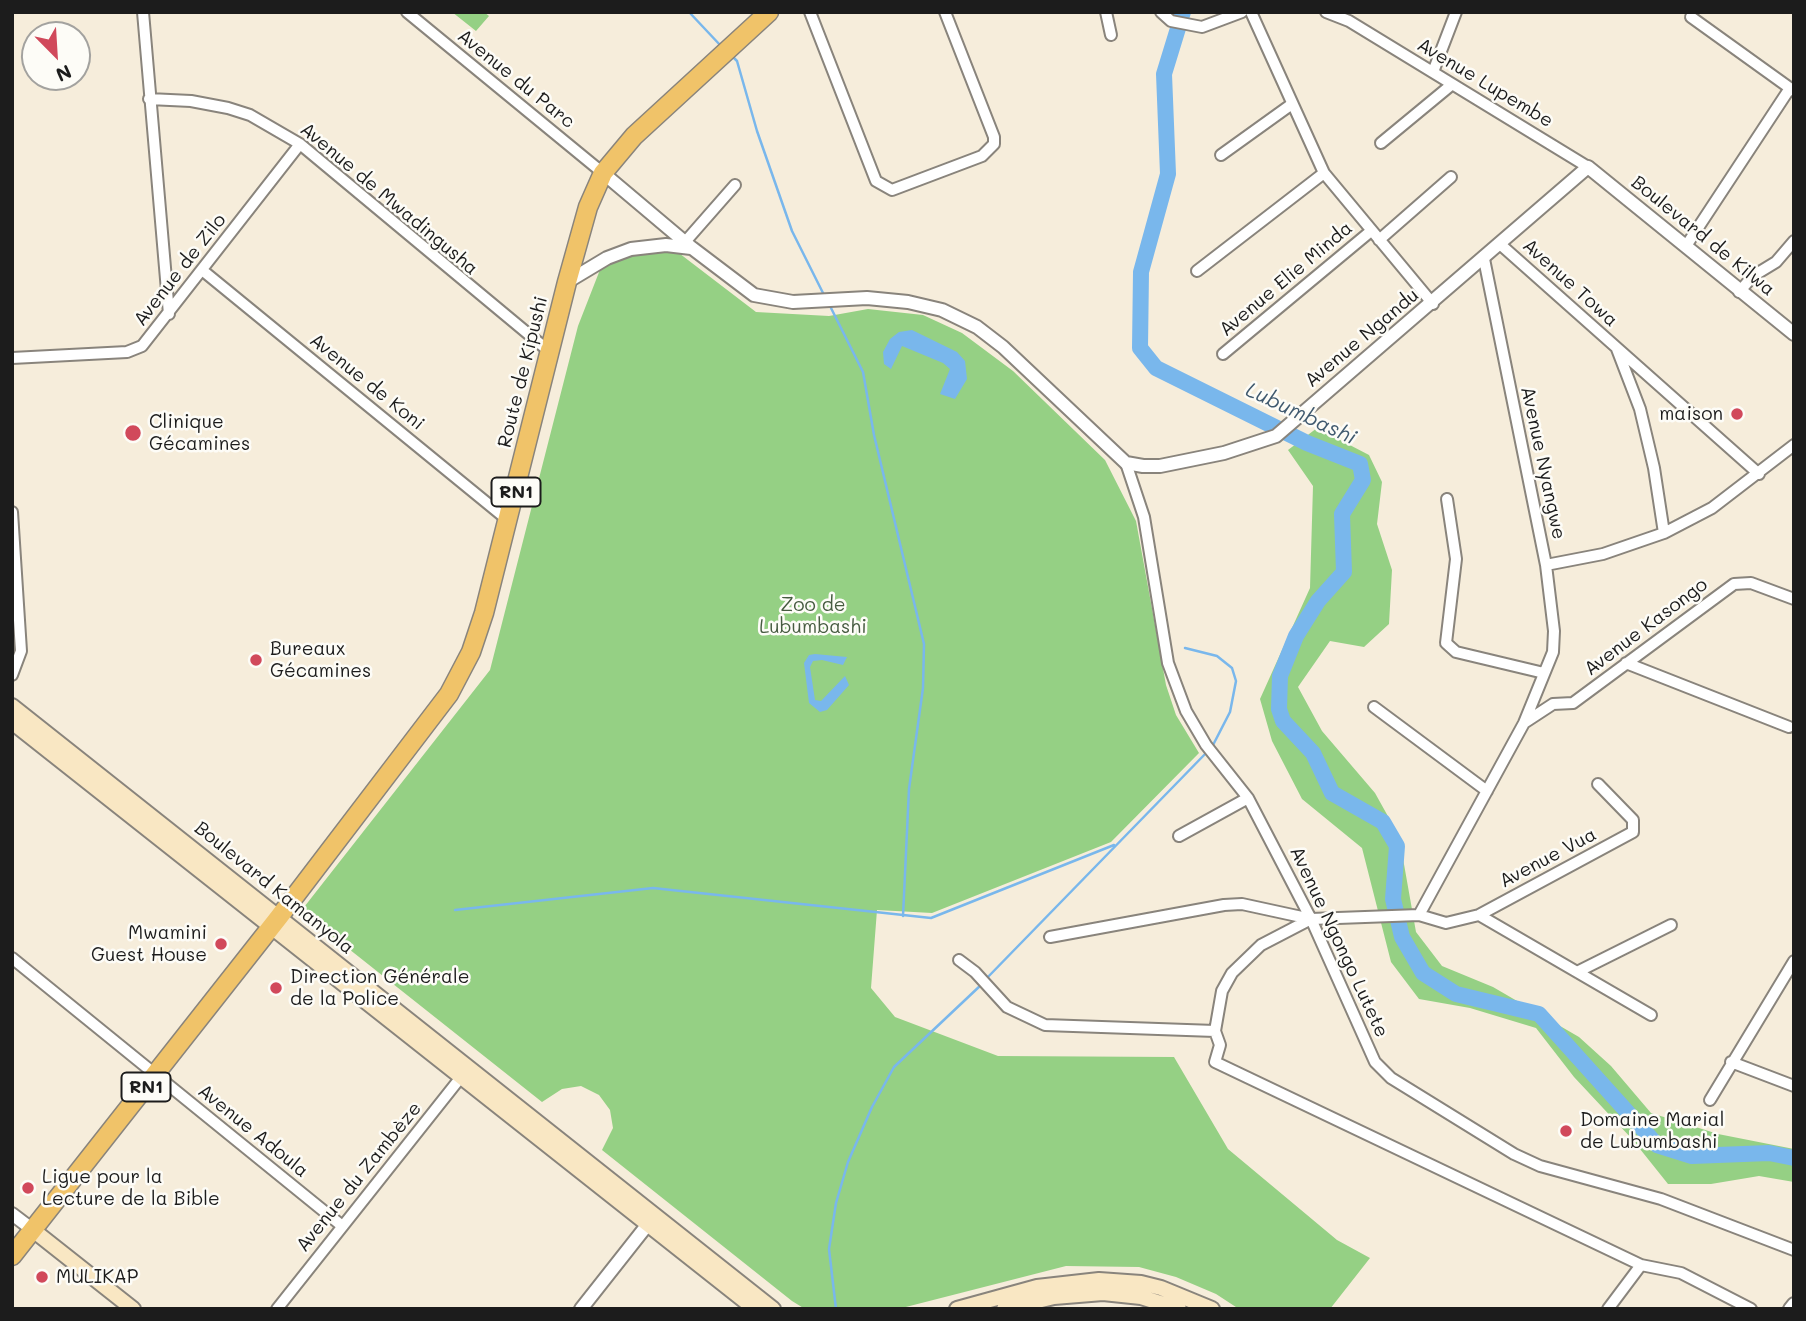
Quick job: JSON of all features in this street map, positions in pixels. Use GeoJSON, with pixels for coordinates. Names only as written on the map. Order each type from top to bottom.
{"type":"FeatureCollection","features":[{"type":"Feature","properties":{"kind":"highway","name":"Route de Kipushi"},"geometry":{"type":"LineString","coordinates":[[275,923],[449,694],[473,645],[509,521],[567,282],[589,207],[603,173],[634,136],[769,12]]}},
{"type":"Feature","properties":{"kind":"highway","name":"RN1"},"geometry":{"type":"LineString","coordinates":[[12,1256],[275,923]]}},
{"type":"Feature","properties":{"kind":"main road","name":"Boulevard Kamanyola"},"geometry":{"type":"LineString","coordinates":[[12,706],[275,923]]}},
{"type":"Feature","properties":{"kind":"main road","name":"Boulevard Kamanyola"},"geometry":{"type":"LineString","coordinates":[[12,722],[275,923],[651,1220],[773,1309]]}},
{"type":"Feature","properties":{"kind":"main road","name":"Boulevard Kamanyola"},"geometry":{"type":"LineString","coordinates":[[651,1220],[755,1309]]}},
{"type":"Feature","properties":{"kind":"main road"},"geometry":{"type":"LineString","coordinates":[[33,1230],[133,1309]]}},
{"type":"Feature","properties":{"kind":"main road"},"geometry":{"type":"LineString","coordinates":[[957,1309],[1064,1282],[1099,1280],[1141,1283],[1161,1288],[1212,1309]]}},
{"type":"Feature","properties":{"kind":"main road"},"geometry":{"type":"LineString","coordinates":[[1004,1309],[1054,1297],[1102,1293],[1141,1297],[1179,1309]]}},
{"type":"Feature","properties":{"kind":"street"},"geometry":{"type":"LineString","coordinates":[[142,12],[169,314]]}},
{"type":"Feature","properties":{"kind":"street","name":"Avenue du Parc"},"geometry":{"type":"LineString","coordinates":[[407,12],[603,173]]}},
{"type":"Feature","properties":{"kind":"street"},"geometry":{"type":"LineString","coordinates":[[810,12],[876,181],[892,190],[982,156],[994,144],[994,136],[945,12]]}},
{"type":"Feature","properties":{"kind":"street"},"geometry":{"type":"LineString","coordinates":[[1106,12],[1111,35]]}},
{"type":"Feature","properties":{"kind":"street"},"geometry":{"type":"LineString","coordinates":[[1161,12],[1171,21],[1189,26],[1209,26],[1242,12]]}},
{"type":"Feature","properties":{"kind":"street"},"geometry":{"type":"LineString","coordinates":[[1251,12],[1324,173],[1433,304]]}},
{"type":"Feature","properties":{"kind":"street","name":"Avenue Lupembe"},"geometry":{"type":"LineString","coordinates":[[1326,12],[1342,15],[1433,72],[1450,86],[1588,167]]}},
{"type":"Feature","properties":{"kind":"street"},"geometry":{"type":"LineString","coordinates":[[1433,72],[1456,12]]}},
{"type":"Feature","properties":{"kind":"street"},"geometry":{"type":"LineString","coordinates":[[1686,246],[1792,90],[1691,17]]}},
{"type":"Feature","properties":{"kind":"street"},"geometry":{"type":"LineString","coordinates":[[1381,143],[1450,86]]}},
{"type":"Feature","properties":{"kind":"street","name":"Avenue de Mwadingusha"},"geometry":{"type":"LineString","coordinates":[[149,99],[191,101],[228,108],[250,115],[300,144],[550,352]]}},
{"type":"Feature","properties":{"kind":"street"},"geometry":{"type":"LineString","coordinates":[[1220,155],[1292,104]]}},
{"type":"Feature","properties":{"kind":"street","name":"Avenue de Zilo"},"geometry":{"type":"LineString","coordinates":[[12,358],[135,350],[148,341],[300,144]]}},
{"type":"Feature","properties":{"kind":"street","name":"Avenue Ngandu"},"geometry":{"type":"LineString","coordinates":[[1126,463],[1152,467],[1180,463],[1253,446],[1276,436],[1433,304],[1588,167]]}},
{"type":"Feature","properties":{"kind":"street","name":"Boulevard de Kilwa"},"geometry":{"type":"LineString","coordinates":[[1588,167],[1794,334]]}},
{"type":"Feature","properties":{"kind":"street","name":"Avenue Ngongo Lutete"},"geometry":{"type":"LineString","coordinates":[[603,173],[688,245],[754,295],[778,301],[867,298],[908,302],[942,310],[977,327],[1003,347],[1126,463],[1144,517],[1171,672],[1186,711],[1206,745],[1248,798],[1311,919],[1360,1034],[1375,1062],[1391,1078],[1503,1148],[1540,1166],[1661,1199],[1794,1250]]}},
{"type":"Feature","properties":{"kind":"street"},"geometry":{"type":"LineString","coordinates":[[1197,271],[1324,173]]}},
{"type":"Feature","properties":{"kind":"street"},"geometry":{"type":"LineString","coordinates":[[1379,240],[1451,177]]}},
{"type":"Feature","properties":{"kind":"street"},"geometry":{"type":"LineString","coordinates":[[567,282],[607,258],[631,249],[688,245],[735,185]]}},
{"type":"Feature","properties":{"kind":"street","name":"Avenue Elie Minda"},"geometry":{"type":"LineString","coordinates":[[1223,354],[1371,231]]}},
{"type":"Feature","properties":{"kind":"street"},"geometry":{"type":"LineString","coordinates":[[1739,292],[1753,276],[1776,262],[1794,241]]}},
{"type":"Feature","properties":{"kind":"street","name":"Avenue Towa"},"geometry":{"type":"LineString","coordinates":[[1501,245],[1759,474]]}},
{"type":"Feature","properties":{"kind":"street","name":"Avenue Nyangwe"},"geometry":{"type":"LineString","coordinates":[[1417,916],[1524,723],[1553,652],[1554,631],[1546,565],[1484,259]]}},
{"type":"Feature","properties":{"kind":"street","name":"Avenue de Koni"},"geometry":{"type":"LineString","coordinates":[[202,270],[509,521]]}},
{"type":"Feature","properties":{"kind":"street","name":"Avenue Towa"},"geometry":{"type":"LineString","coordinates":[[1617,348],[1640,409],[1654,468],[1664,533]]}},
{"type":"Feature","properties":{"kind":"street"},"geometry":{"type":"LineString","coordinates":[[1546,565],[1603,554],[1664,533],[1712,508],[1794,445]]}},
{"type":"Feature","properties":{"kind":"street"},"geometry":{"type":"LineString","coordinates":[[1447,499],[1456,559],[1446,643],[1456,652],[1544,673]]}},
{"type":"Feature","properties":{"kind":"street"},"geometry":{"type":"LineString","coordinates":[[12,512],[21,651],[12,675]]}},
{"type":"Feature","properties":{"kind":"street","name":"Avenue Kasongo"},"geometry":{"type":"LineString","coordinates":[[1524,723],[1553,704],[1573,703],[1734,584],[1751,583],[1794,599]]}},
{"type":"Feature","properties":{"kind":"street"},"geometry":{"type":"LineString","coordinates":[[1626,663],[1789,727]]}},
{"type":"Feature","properties":{"kind":"street"},"geometry":{"type":"LineString","coordinates":[[1374,707],[1487,791]]}},
{"type":"Feature","properties":{"kind":"street","name":"Avenue Vua"},"geometry":{"type":"LineString","coordinates":[[1311,919],[1417,916],[1446,923],[1479,915],[1633,832],[1633,820],[1598,784]]}},
{"type":"Feature","properties":{"kind":"street"},"geometry":{"type":"LineString","coordinates":[[1179,836],[1248,798]]}},
{"type":"Feature","properties":{"kind":"street"},"geometry":{"type":"LineString","coordinates":[[1051,937],[1223,905],[1242,904],[1311,919]]}},
{"type":"Feature","properties":{"kind":"street"},"geometry":{"type":"LineString","coordinates":[[1479,915],[1651,1015]]}},
{"type":"Feature","properties":{"kind":"street"},"geometry":{"type":"LineString","coordinates":[[1311,919],[1277,934],[1232,973],[1223,991],[1215,1031],[1220,1045],[1216,1063],[1242,1073],[1417,1160],[1641,1265],[1681,1273],[1751,1309]]}},
{"type":"Feature","properties":{"kind":"street"},"geometry":{"type":"LineString","coordinates":[[1577,972],[1671,925]]}},
{"type":"Feature","properties":{"kind":"street","name":"Avenue Adoula"},"geometry":{"type":"LineString","coordinates":[[12,958],[341,1225]]}},
{"type":"Feature","properties":{"kind":"street"},"geometry":{"type":"LineString","coordinates":[[959,960],[975,972],[1007,1007],[1045,1025],[1215,1031]]}},
{"type":"Feature","properties":{"kind":"street"},"geometry":{"type":"LineString","coordinates":[[1710,1100],[1794,961]]}},
{"type":"Feature","properties":{"kind":"street"},"geometry":{"type":"LineString","coordinates":[[1731,1062],[1794,1086]]}},
{"type":"Feature","properties":{"kind":"street","name":"Avenue du Zambèze"},"geometry":{"type":"LineString","coordinates":[[278,1309],[341,1225],[465,1073]]}},
{"type":"Feature","properties":{"kind":"street"},"geometry":{"type":"LineString","coordinates":[[12,1214],[33,1230]]}},
{"type":"Feature","properties":{"kind":"street"},"geometry":{"type":"LineString","coordinates":[[581,1309],[651,1220]]}},
{"type":"Feature","properties":{"kind":"street"},"geometry":{"type":"LineString","coordinates":[[1608,1309],[1641,1265]]}},
{"type":"Feature","properties":{"kind":"street"},"geometry":{"type":"LineString","coordinates":[[1790,1309],[1794,1304]]}},
{"type":"Feature","properties":{"kind":"green space"},"geometry":{"type":"Polygon","coordinates":[[[452,12],[484,12],[489,16],[476,31],[452,12]]]}},
{"type":"Feature","properties":{"kind":"green space","name":"Zoo de Lubumbashi"},"geometry":{"type":"Polygon","coordinates":[[[671,247],[756,312],[829,316],[868,309],[923,315],[962,333],[1013,371],[1105,460],[1136,521],[1166,685],[1176,715],[1199,753],[1111,842],[932,913],[877,910],[871,988],[895,1017],[998,1056],[1174,1057],[1228,1149],[1337,1240],[1370,1258],[1330,1309],[1239,1309],[1216,1294],[1176,1277],[1139,1267],[1066,1266],[898,1309],[805,1309],[602,1150],[613,1128],[610,1110],[599,1095],[581,1086],[562,1089],[542,1102],[301,911],[490,670],[578,326],[603,262],[671,247]]]}},
{"type":"Feature","properties":{"kind":"green space"},"geometry":{"type":"Polygon","coordinates":[[[1317,428],[1369,455],[1382,482],[1377,524],[1392,570],[1389,624],[1364,647],[1330,641],[1298,687],[1322,731],[1375,793],[1399,836],[1416,932],[1442,966],[1493,987],[1579,1037],[1611,1066],[1651,1113],[1718,1134],[1794,1149],[1794,1182],[1759,1176],[1711,1184],[1668,1184],[1632,1139],[1574,1077],[1536,1028],[1470,1008],[1419,999],[1391,962],[1362,848],[1302,799],[1272,741],[1260,699],[1310,588],[1313,486],[1288,450],[1317,428]]]}},
{"type":"Feature","properties":{"kind":"water"},"geometry":{"type":"Polygon","coordinates":[[[912,330],[957,352],[965,361],[967,379],[955,399],[940,394],[950,369],[943,363],[902,346],[891,369],[884,364],[883,352],[890,339],[899,332],[912,330]]]}},
{"type":"Feature","properties":{"kind":"water"},"geometry":{"type":"Polygon","coordinates":[[[809,655],[847,657],[843,665],[822,660],[813,661],[810,667],[815,700],[821,701],[845,676],[849,685],[827,710],[820,712],[809,703],[804,663],[809,655]]]}},
{"type":"Feature","properties":{"kind":"waterway"},"geometry":{"type":"LineString","coordinates":[[689,12],[721,46]]}},
{"type":"Feature","properties":{"kind":"waterway","name":"Lubumbashi"},"geometry":{"type":"LineString","coordinates":[[1183,12],[1164,74],[1168,174],[1141,272],[1140,348],[1156,368],[1307,443],[1360,464],[1363,480],[1342,514],[1344,572],[1318,601],[1296,636],[1280,676],[1279,709],[1283,721],[1313,753],[1332,793],[1383,822],[1397,846],[1393,899],[1402,937],[1423,973],[1456,994],[1539,1014],[1657,1145],[1692,1156],[1769,1153],[1794,1158]]}},
{"type":"Feature","properties":{"kind":"waterway"},"geometry":{"type":"LineString","coordinates":[[731,55],[737,61],[757,131],[792,231],[824,295]]}},
{"type":"Feature","properties":{"kind":"waterway"},"geometry":{"type":"LineString","coordinates":[[829,304],[863,372],[874,435],[924,644],[923,688],[909,789],[903,916]]}},
{"type":"Feature","properties":{"kind":"waterway"},"geometry":{"type":"LineString","coordinates":[[1185,648],[1217,656],[1232,668],[1236,681],[1230,712],[1212,747]]}},
{"type":"Feature","properties":{"kind":"waterway"},"geometry":{"type":"LineString","coordinates":[[985,980],[1208,751]]}},
{"type":"Feature","properties":{"kind":"waterway"},"geometry":{"type":"LineString","coordinates":[[455,910],[653,888],[931,918],[1114,845]]}},
{"type":"Feature","properties":{"kind":"waterway"},"geometry":{"type":"LineString","coordinates":[[836,1309],[829,1249],[836,1203],[848,1162],[872,1107],[894,1067],[981,985]]}},
{"type":"Feature","properties":{"kind":"place","name":"maison"},"geometry":{"type":"Point","coordinates":[1737,414]}},
{"type":"Feature","properties":{"kind":"place","name":"Clinique Gécamines"},"geometry":{"type":"Point","coordinates":[133,433]}},
{"type":"Feature","properties":{"kind":"place","name":"Bureaux Gécamines"},"geometry":{"type":"Point","coordinates":[256,660]}},
{"type":"Feature","properties":{"kind":"place","name":"Mwamini Guest House"},"geometry":{"type":"Point","coordinates":[221,944]}},
{"type":"Feature","properties":{"kind":"place","name":"Direction Générale de la Police"},"geometry":{"type":"Point","coordinates":[276,988]}},
{"type":"Feature","properties":{"kind":"place","name":"Domaine Marial de Lubumbashi"},"geometry":{"type":"Point","coordinates":[1566,1131]}},
{"type":"Feature","properties":{"kind":"place","name":"Ligue pour la Lecture de la Bible"},"geometry":{"type":"Point","coordinates":[28,1188]}},
{"type":"Feature","properties":{"kind":"place","name":"MULIKAP"},"geometry":{"type":"Point","coordinates":[42,1277]}}]}
